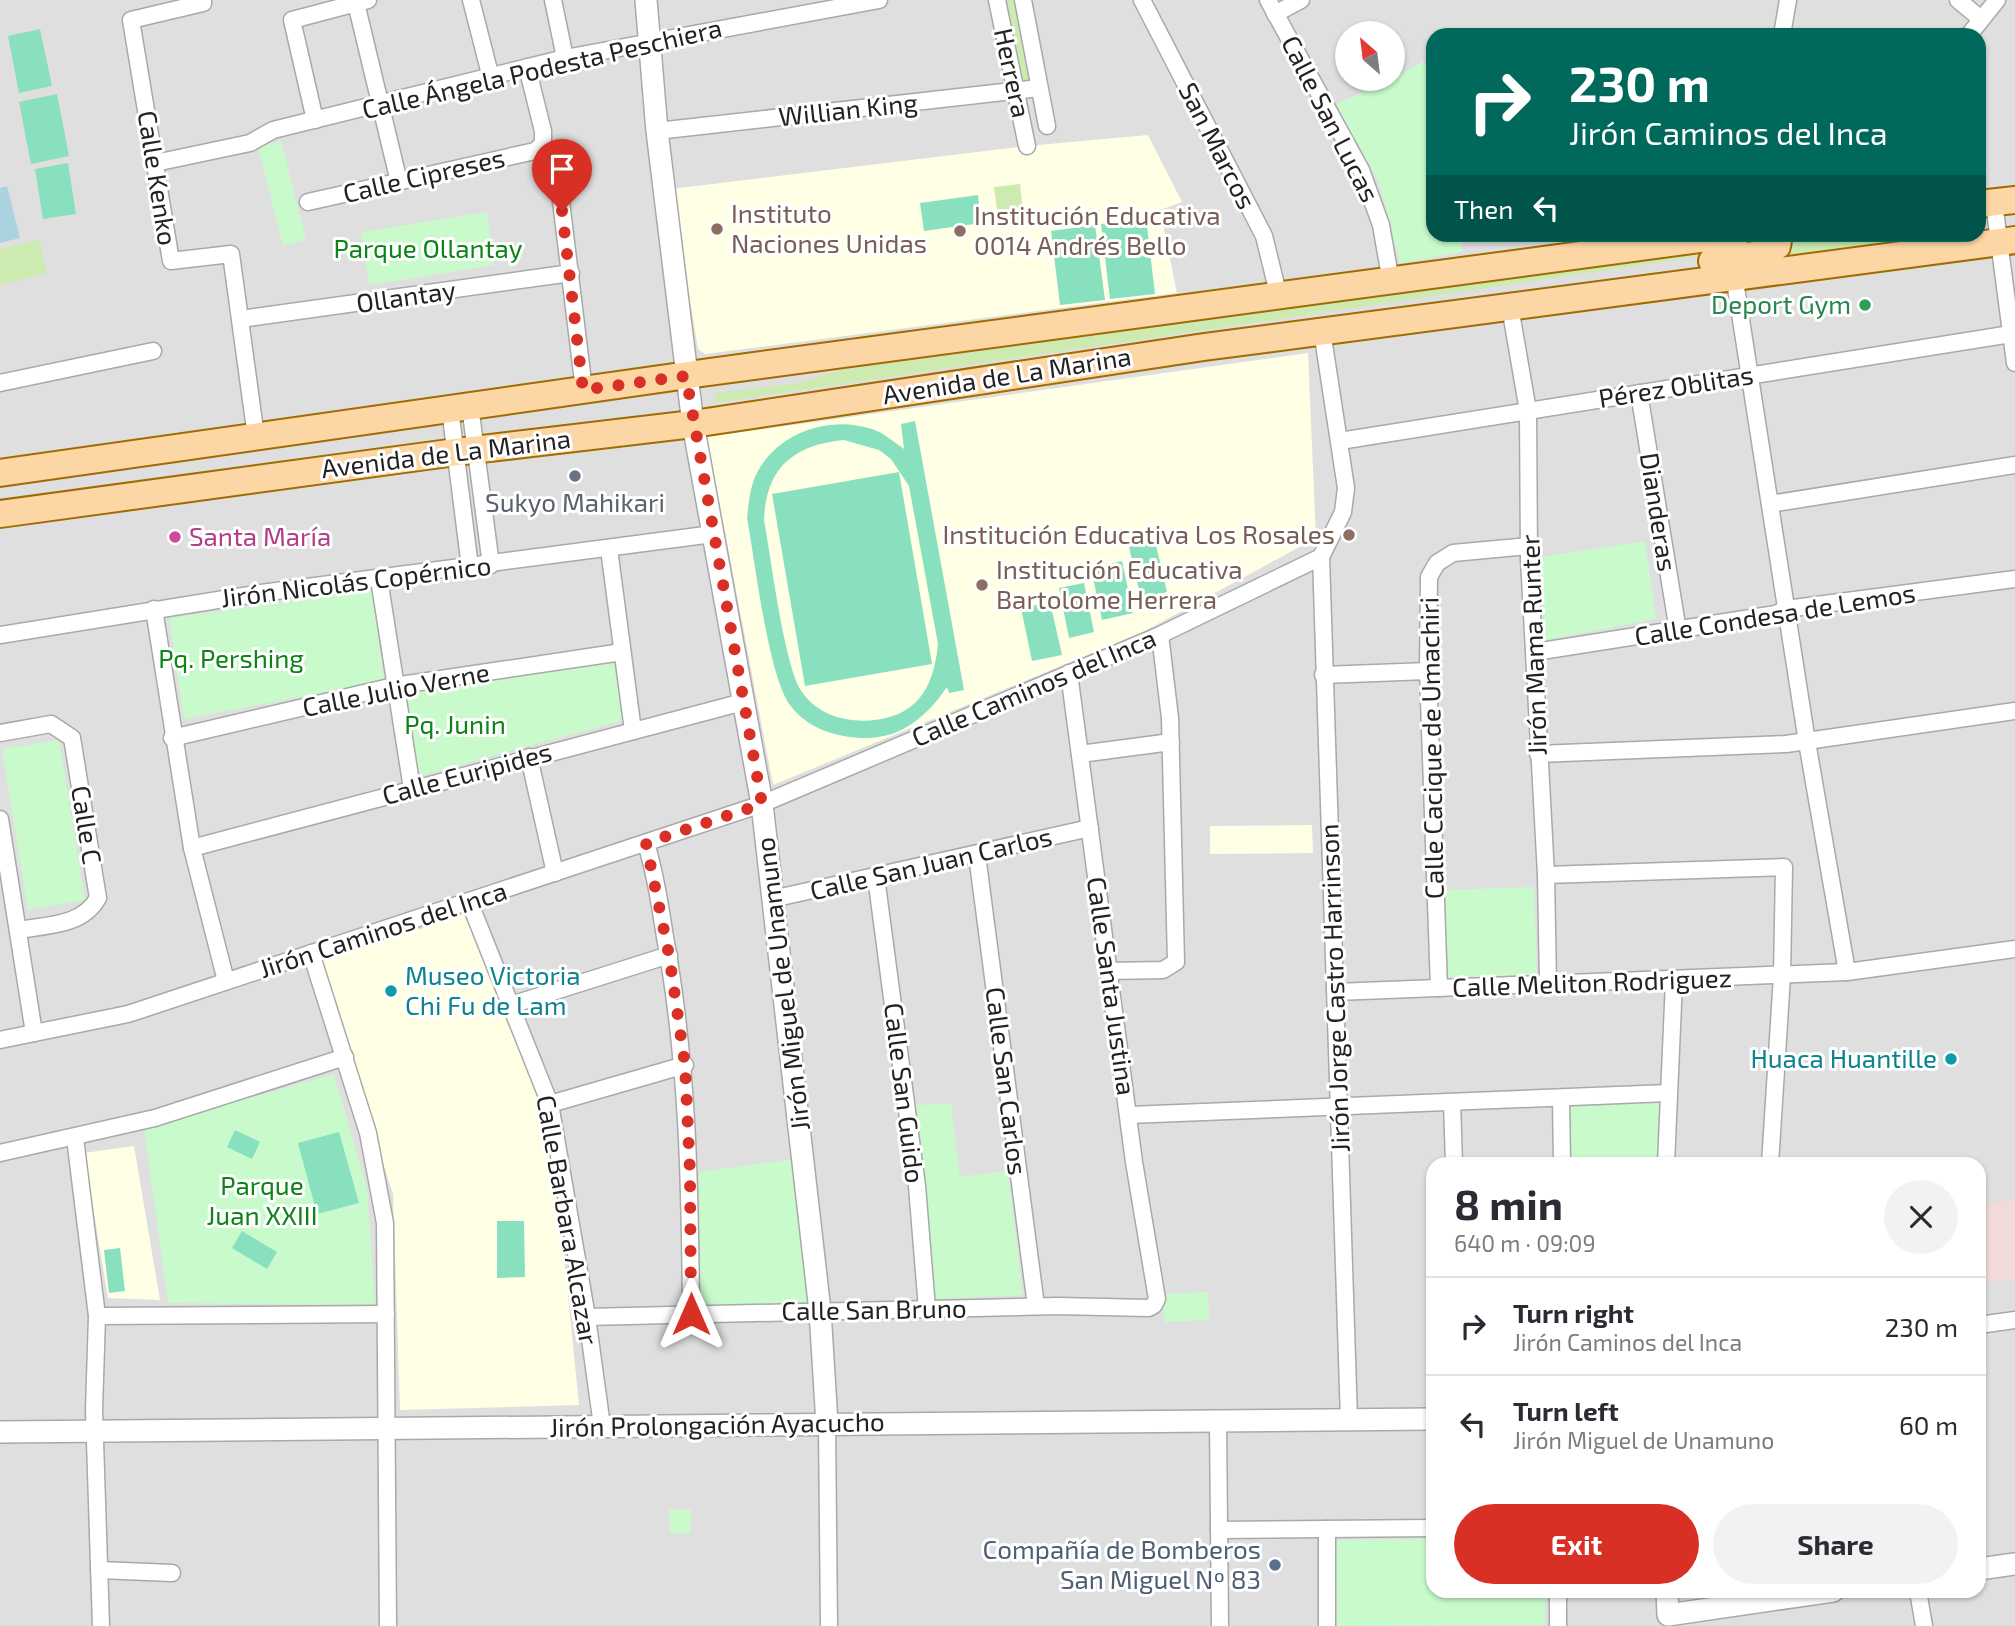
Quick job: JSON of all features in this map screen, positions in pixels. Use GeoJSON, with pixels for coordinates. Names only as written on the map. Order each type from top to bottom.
{"type":"FeatureCollection","features":[{"type":"Feature","properties":{"kind":"main road","name":"Avenida de La Marina"},"geometry":{"type":"LineString","coordinates":[[1986,241],[2007,241]]}},
{"type":"Feature","properties":{"kind":"main road","name":"Avenida de La Marina"},"geometry":{"type":"LineString","coordinates":[[0,473],[583,390],[1679,242]]}},
{"type":"Feature","properties":{"kind":"main road"},"geometry":{"type":"LineString","coordinates":[[1591,296],[1640,270],[1768,252],[1777,246],[1778,242]]}},
{"type":"Feature","properties":{"kind":"main road","name":"Avenida de La Marina"},"geometry":{"type":"LineString","coordinates":[[0,514],[466,450],[693,424],[1322,331],[1734,275],[1920,243],[1964,242]]}},
{"type":"Feature","properties":{"kind":"street"},"geometry":{"type":"LineString","coordinates":[[471,0],[491,78]]}},
{"type":"Feature","properties":{"kind":"street"},"geometry":{"type":"LineString","coordinates":[[553,0],[565,58]]}},
{"type":"Feature","properties":{"kind":"street","name":"Jirón Miguel de Unamuno"},"geometry":{"type":"LineString","coordinates":[[646,0],[657,131],[686,376],[762,804],[820,1311],[827,1424]]}},
{"type":"Feature","properties":{"kind":"street","name":"Calle Ángela Podesta Peschiera"},"geometry":{"type":"LineString","coordinates":[[155,163],[250,143],[273,130],[565,58],[879,0]]}},
{"type":"Feature","properties":{"kind":"street","name":"Herrera"},"geometry":{"type":"LineString","coordinates":[[997,0],[1027,146]]}},
{"type":"Feature","properties":{"kind":"street","name":"Herrera"},"geometry":{"type":"LineString","coordinates":[[1023,0],[1047,126]]}},
{"type":"Feature","properties":{"kind":"street","name":"San Marcos"},"geometry":{"type":"LineString","coordinates":[[1142,0],[1264,236],[1279,297]]}},
{"type":"Feature","properties":{"kind":"street"},"geometry":{"type":"LineString","coordinates":[[1271,7],[1301,0]]}},
{"type":"Feature","properties":{"kind":"street"},"geometry":{"type":"LineString","coordinates":[[1783,28],[1788,0]]}},
{"type":"Feature","properties":{"kind":"street"},"geometry":{"type":"LineString","coordinates":[[1958,0],[1982,19]]}},
{"type":"Feature","properties":{"kind":"street"},"geometry":{"type":"LineString","coordinates":[[1975,28],[1997,0]]}},
{"type":"Feature","properties":{"kind":"street","name":"Calle Kenko"},"geometry":{"type":"LineString","coordinates":[[203,1],[132,19],[171,261],[231,254],[256,436]]}},
{"type":"Feature","properties":{"kind":"street"},"geometry":{"type":"LineString","coordinates":[[315,120],[292,25],[297,17],[362,1],[380,104],[399,182]]}},
{"type":"Feature","properties":{"kind":"street","name":"Calle San Lucas"},"geometry":{"type":"LineString","coordinates":[[1271,7],[1361,170],[1381,225],[1391,282]]}},
{"type":"Feature","properties":{"kind":"street","name":"Calle Cipreses"},"geometry":{"type":"LineString","coordinates":[[308,202],[535,151],[542,144],[543,131],[527,67]]}},
{"type":"Feature","properties":{"kind":"street","name":"Willian King"},"geometry":{"type":"LineString","coordinates":[[657,131],[1039,88]]}},
{"type":"Feature","properties":{"kind":"street"},"geometry":{"type":"LineString","coordinates":[[560,193],[583,390]]}},
{"type":"Feature","properties":{"kind":"street"},"geometry":{"type":"LineString","coordinates":[[1996,202],[2007,241],[2015,363]]}},
{"type":"Feature","properties":{"kind":"street","name":"Ollantay"},"geometry":{"type":"LineString","coordinates":[[241,319],[571,273]]}},
{"type":"Feature","properties":{"kind":"street"},"geometry":{"type":"LineString","coordinates":[[1734,275],[1807,742],[1847,972]]}},
{"type":"Feature","properties":{"kind":"street","name":"Jirón Mama Runter"},"geometry":{"type":"LineString","coordinates":[[1510,307],[1528,411],[1529,545],[1546,875],[1548,984]]}},
{"type":"Feature","properties":{"kind":"street"},"geometry":{"type":"LineString","coordinates":[[1321,556],[1343,512],[1346,488],[1322,331]]}},
{"type":"Feature","properties":{"kind":"street","name":"Pérez Oblitas"},"geometry":{"type":"LineString","coordinates":[[1340,441],[2011,334]]}},
{"type":"Feature","properties":{"kind":"street"},"geometry":{"type":"LineString","coordinates":[[0,383],[153,351]]}},
{"type":"Feature","properties":{"kind":"street","name":"Dianderas"},"geometry":{"type":"LineString","coordinates":[[1639,393],[1678,631]]}},
{"type":"Feature","properties":{"kind":"street"},"geometry":{"type":"LineString","coordinates":[[460,408],[466,450],[491,565]]}},
{"type":"Feature","properties":{"kind":"street"},"geometry":{"type":"LineString","coordinates":[[466,450],[470,567]]}},
{"type":"Feature","properties":{"kind":"street"},"geometry":{"type":"LineString","coordinates":[[1770,504],[2015,465]]}},
{"type":"Feature","properties":{"kind":"street","name":"Jirón Nicolás Copérnico"},"geometry":{"type":"LineString","coordinates":[[0,635],[154,609],[713,534]]}},
{"type":"Feature","properties":{"kind":"street","name":"Calle Cacique de Umachiri"},"geometry":{"type":"LineString","coordinates":[[1439,988],[1426,598],[1429,577],[1437,563],[1453,552],[1471,548],[1529,545]]}},
{"type":"Feature","properties":{"kind":"street"},"geometry":{"type":"LineString","coordinates":[[609,550],[633,731]]}},
{"type":"Feature","properties":{"kind":"street","name":"Calle Caminos del Inca"},"geometry":{"type":"LineString","coordinates":[[762,804],[1160,635],[1321,556]]}},
{"type":"Feature","properties":{"kind":"street","name":"Jirón Jorge Castro Harrinson"},"geometry":{"type":"LineString","coordinates":[[1321,556],[1349,1420]]}},
{"type":"Feature","properties":{"kind":"street"},"geometry":{"type":"LineString","coordinates":[[379,579],[412,789]]}},
{"type":"Feature","properties":{"kind":"street","name":"Calle Condesa de Lemos"},"geometry":{"type":"LineString","coordinates":[[1535,652],[1678,631],[1776,614],[1786,609],[2015,579]]}},
{"type":"Feature","properties":{"kind":"street"},"geometry":{"type":"LineString","coordinates":[[154,609],[172,738],[192,848],[226,981]]}},
{"type":"Feature","properties":{"kind":"street"},"geometry":{"type":"LineString","coordinates":[[1110,971],[1163,970],[1176,962],[1171,742],[1160,635]]}},
{"type":"Feature","properties":{"kind":"street","name":"Calle Julio Verne"},"geometry":{"type":"LineString","coordinates":[[172,738],[394,686],[622,652]]}},
{"type":"Feature","properties":{"kind":"street"},"geometry":{"type":"LineString","coordinates":[[1323,675],[1428,671]]}},
{"type":"Feature","properties":{"kind":"street","name":"Calle Santa Justina"},"geometry":{"type":"LineString","coordinates":[[1069,673],[1129,1115],[1157,1299]]}},
{"type":"Feature","properties":{"kind":"street","name":"Calle Euripides"},"geometry":{"type":"LineString","coordinates":[[192,848],[743,702]]}},
{"type":"Feature","properties":{"kind":"street"},"geometry":{"type":"LineString","coordinates":[[1538,754],[1731,749],[1807,742],[2015,711]]}},
{"type":"Feature","properties":{"kind":"street","name":"Calle C"},"geometry":{"type":"LineString","coordinates":[[0,733],[51,724],[72,738],[98,898],[92,910],[81,919],[18,930]]}},
{"type":"Feature","properties":{"kind":"street"},"geometry":{"type":"LineString","coordinates":[[1080,754],[1171,742]]}},
{"type":"Feature","properties":{"kind":"street"},"geometry":{"type":"LineString","coordinates":[[529,757],[555,873]]}},
{"type":"Feature","properties":{"kind":"street","name":"Jirón Caminos del Inca"},"geometry":{"type":"LineString","coordinates":[[0,1040],[128,1014],[762,804]]}},
{"type":"Feature","properties":{"kind":"street"},"geometry":{"type":"LineString","coordinates":[[1,827],[34,1033]]}},
{"type":"Feature","properties":{"kind":"street","name":"Calle San Juan Carlos"},"geometry":{"type":"LineString","coordinates":[[772,899],[1090,828]]}},
{"type":"Feature","properties":{"kind":"street"},"geometry":{"type":"LineString","coordinates":[[646,843],[669,955],[685,1065],[690,1173],[691,1314]]}},
{"type":"Feature","properties":{"kind":"street","name":"Calle San Carlos"},"geometry":{"type":"LineString","coordinates":[[977,855],[1036,1306]]}},
{"type":"Feature","properties":{"kind":"street"},"geometry":{"type":"LineString","coordinates":[[1546,875],[1784,867],[1782,976],[1770,1157]]}},
{"type":"Feature","properties":{"kind":"street","name":"Calle San Guido"},"geometry":{"type":"LineString","coordinates":[[876,877],[917,1186],[927,1309]]}},
{"type":"Feature","properties":{"kind":"street","name":"Calle Barbara Alcazar"},"geometry":{"type":"LineString","coordinates":[[469,901],[551,1104],[587,1317],[602,1426]]}},
{"type":"Feature","properties":{"kind":"street","name":"Calle Meliton Rodriguez"},"geometry":{"type":"LineString","coordinates":[[1336,992],[1674,981],[1847,972],[2015,949]]}},
{"type":"Feature","properties":{"kind":"street"},"geometry":{"type":"LineString","coordinates":[[311,954],[368,1133],[385,1223],[388,1626]]}},
{"type":"Feature","properties":{"kind":"street"},"geometry":{"type":"LineString","coordinates":[[511,1005],[669,955]]}},
{"type":"Feature","properties":{"kind":"street"},"geometry":{"type":"LineString","coordinates":[[1666,1157],[1674,981]]}},
{"type":"Feature","properties":{"kind":"street"},"geometry":{"type":"LineString","coordinates":[[0,1153],[155,1118],[345,1056]]}},
{"type":"Feature","properties":{"kind":"street"},"geometry":{"type":"LineString","coordinates":[[551,1104],[685,1065]]}},
{"type":"Feature","properties":{"kind":"street"},"geometry":{"type":"LineString","coordinates":[[1129,1115],[1668,1093]]}},
{"type":"Feature","properties":{"kind":"street"},"geometry":{"type":"LineString","coordinates":[[1561,1098],[1562,1157]]}},
{"type":"Feature","properties":{"kind":"street"},"geometry":{"type":"LineString","coordinates":[[1452,1102],[1454,1157]]}},
{"type":"Feature","properties":{"kind":"street"},"geometry":{"type":"LineString","coordinates":[[75,1138],[97,1316],[95,1430],[101,1626]]}},
{"type":"Feature","properties":{"kind":"street","name":"Calle San Bruno"},"geometry":{"type":"LineString","coordinates":[[587,1317],[1036,1306],[1149,1308],[1157,1299]]}},
{"type":"Feature","properties":{"kind":"street"},"geometry":{"type":"LineString","coordinates":[[97,1316],[386,1314]]}},
{"type":"Feature","properties":{"kind":"street"},"geometry":{"type":"LineString","coordinates":[[1986,1324],[2015,1320]]}},
{"type":"Feature","properties":{"kind":"street","name":"Jirón Prolongación Ayacucho"},"geometry":{"type":"LineString","coordinates":[[0,1432],[1426,1419]]}},
{"type":"Feature","properties":{"kind":"street"},"geometry":{"type":"LineString","coordinates":[[1219,1421],[1220,1626]]}},
{"type":"Feature","properties":{"kind":"street"},"geometry":{"type":"LineString","coordinates":[[827,1424],[829,1626]]}},
{"type":"Feature","properties":{"kind":"street"},"geometry":{"type":"LineString","coordinates":[[1219,1530],[1426,1528]]}},
{"type":"Feature","properties":{"kind":"street"},"geometry":{"type":"LineString","coordinates":[[1327,1530],[1328,1626]]}},
{"type":"Feature","properties":{"kind":"street"},"geometry":{"type":"LineString","coordinates":[[1986,1568],[2015,1564]]}},
{"type":"Feature","properties":{"kind":"street"},"geometry":{"type":"LineString","coordinates":[[99,1570],[172,1573]]}},
{"type":"Feature","properties":{"kind":"street"},"geometry":{"type":"LineString","coordinates":[[1558,1598],[1558,1626]]}},
{"type":"Feature","properties":{"kind":"street"},"geometry":{"type":"LineString","coordinates":[[1667,1598],[1668,1620],[1793,1598]]}},
{"type":"Feature","properties":{"kind":"street"},"geometry":{"type":"LineString","coordinates":[[1919,1598],[1924,1626]]}},
{"type":"Feature","properties":{"kind":"shaded area"},"geometry":{"type":"Polygon","coordinates":[[[0,0],[2015,0],[2015,1626],[0,1626],[0,0]]]}},
{"type":"Feature","properties":{"kind":"shaded area","name":"Institución Educativa 0014 Andrés Bello"},"geometry":{"type":"Polygon","coordinates":[[[1148,135],[1182,202],[1160,210],[1177,293],[705,354],[698,349],[671,189],[1027,146],[1148,135]]]}},
{"type":"Feature","properties":{"kind":"shaded area","name":"Institución Educativa Bartolome Herrera"},"geometry":{"type":"Polygon","coordinates":[[[1308,353],[1316,538],[1143,632],[773,785],[707,437],[1308,353]]]}},
{"type":"Feature","properties":{"kind":"shaded area"},"geometry":{"type":"Polygon","coordinates":[[[1312,825],[1313,853],[1210,854],[1210,826],[1312,825]]]}},
{"type":"Feature","properties":{"kind":"shaded area"},"geometry":{"type":"Polygon","coordinates":[[[466,914],[537,1096],[557,1187],[579,1405],[400,1410],[393,1194],[318,963],[466,914]]]}},
{"type":"Feature","properties":{"kind":"shaded area"},"geometry":{"type":"Polygon","coordinates":[[[134,1146],[160,1300],[108,1298],[84,1153],[134,1146]]]}},
{"type":"Feature","properties":{"kind":"shaded area"},"geometry":{"type":"Polygon","coordinates":[[[2015,1200],[2015,1279],[1986,1282],[1986,1204],[2015,1200]]]}},
{"type":"Feature","properties":{"kind":"green space"},"geometry":{"type":"Polygon","coordinates":[[[999,0],[1017,0],[1031,77],[1028,82],[1019,83],[999,0]]]}},
{"type":"Feature","properties":{"kind":"green space"},"geometry":{"type":"Polygon","coordinates":[[[40,29],[52,86],[19,93],[8,36],[40,29]]]}},
{"type":"Feature","properties":{"kind":"green space"},"geometry":{"type":"Polygon","coordinates":[[[1423,61],[1426,67],[1426,242],[1461,242],[1463,252],[1400,263],[1379,183],[1336,104],[1366,91],[1405,91],[1405,72],[1423,61]]]}},
{"type":"Feature","properties":{"kind":"green space"},"geometry":{"type":"Polygon","coordinates":[[[57,94],[69,156],[31,164],[19,102],[57,94]]]}},
{"type":"Feature","properties":{"kind":"green space"},"geometry":{"type":"Polygon","coordinates":[[[281,141],[306,240],[283,246],[258,147],[281,141]]]}},
{"type":"Feature","properties":{"kind":"green space"},"geometry":{"type":"Polygon","coordinates":[[[68,163],[76,214],[43,219],[35,169],[68,163]]]}},
{"type":"Feature","properties":{"kind":"green space"},"geometry":{"type":"Polygon","coordinates":[[[1020,184],[1024,223],[999,226],[994,187],[1020,184]]]}},
{"type":"Feature","properties":{"kind":"green space"},"geometry":{"type":"Polygon","coordinates":[[[978,195],[981,223],[924,231],[920,203],[978,195]]]}},
{"type":"Feature","properties":{"kind":"green space","name":"Parque Ollantay"},"geometry":{"type":"Polygon","coordinates":[[[487,212],[494,265],[369,285],[361,232],[487,212]]]}},
{"type":"Feature","properties":{"kind":"green space"},"geometry":{"type":"Polygon","coordinates":[[[1146,218],[1155,294],[1110,299],[1101,224],[1146,218]]]}},
{"type":"Feature","properties":{"kind":"green space"},"geometry":{"type":"Polygon","coordinates":[[[1095,225],[1105,300],[1060,305],[1051,231],[1095,225]]]}},
{"type":"Feature","properties":{"kind":"green space"},"geometry":{"type":"Polygon","coordinates":[[[39,240],[47,273],[0,285],[0,249],[39,240]]]}},
{"type":"Feature","properties":{"kind":"green space"},"geometry":{"type":"Polygon","coordinates":[[[1802,242],[1891,242],[1789,255],[1787,244],[1802,242]]]}},
{"type":"Feature","properties":{"kind":"green space"},"geometry":{"type":"Polygon","coordinates":[[[1763,244],[1763,247],[714,403],[716,393],[799,383],[840,370],[1763,244]]]}},
{"type":"Feature","properties":{"kind":"green space"},"geometry":{"type":"Polygon","coordinates":[[[915,421],[964,690],[949,693],[947,687],[921,717],[900,731],[875,738],[840,735],[804,720],[790,705],[782,690],[769,644],[758,588],[747,518],[750,494],[755,476],[767,457],[792,437],[807,430],[839,424],[856,425],[876,431],[904,449],[901,424],[915,421]],[[844,440],[810,447],[786,462],[777,473],[766,502],[764,520],[774,584],[795,679],[810,702],[843,719],[881,719],[904,711],[914,704],[931,677],[938,644],[909,486],[891,459],[879,450],[844,440]]]}},
{"type":"Feature","properties":{"kind":"green space"},"geometry":{"type":"Polygon","coordinates":[[[899,472],[932,664],[805,686],[772,494],[899,472]]]}},
{"type":"Feature","properties":{"kind":"green space"},"geometry":{"type":"Polygon","coordinates":[[[1155,541],[1167,592],[1141,598],[1129,547],[1155,541]]]}},
{"type":"Feature","properties":{"kind":"green space"},"geometry":{"type":"Polygon","coordinates":[[[1645,541],[1656,619],[1545,640],[1542,557],[1645,541]]]}},
{"type":"Feature","properties":{"kind":"green space"},"geometry":{"type":"Polygon","coordinates":[[[1122,561],[1133,613],[1102,620],[1091,568],[1122,561]]]}},
{"type":"Feature","properties":{"kind":"green space"},"geometry":{"type":"Polygon","coordinates":[[[1084,583],[1094,632],[1069,638],[1059,588],[1084,583]]]}},
{"type":"Feature","properties":{"kind":"green space","name":"Pq. Pershing"},"geometry":{"type":"Polygon","coordinates":[[[372,590],[384,681],[184,719],[169,618],[372,590]]]}},
{"type":"Feature","properties":{"kind":"green space"},"geometry":{"type":"Polygon","coordinates":[[[1050,602],[1062,655],[1032,661],[1021,608],[1050,602]]]}},
{"type":"Feature","properties":{"kind":"green space","name":"Pq. Junin"},"geometry":{"type":"Polygon","coordinates":[[[613,658],[624,720],[420,776],[404,692],[613,658]]]}},
{"type":"Feature","properties":{"kind":"green space"},"geometry":{"type":"Polygon","coordinates":[[[59,740],[85,900],[28,910],[2,749],[59,740]]]}},
{"type":"Feature","properties":{"kind":"green space"},"geometry":{"type":"Polygon","coordinates":[[[1534,887],[1537,975],[1447,978],[1445,890],[1534,887]]]}},
{"type":"Feature","properties":{"kind":"green space","name":"Parque Juan XXIII"},"geometry":{"type":"Polygon","coordinates":[[[334,1074],[367,1189],[375,1305],[168,1303],[144,1128],[334,1074]]]}},
{"type":"Feature","properties":{"kind":"green space"},"geometry":{"type":"Polygon","coordinates":[[[1654,1102],[1661,1106],[1657,1157],[1567,1157],[1568,1107],[1654,1102]]]}},
{"type":"Feature","properties":{"kind":"green space"},"geometry":{"type":"Polygon","coordinates":[[[951,1104],[960,1177],[1008,1170],[1023,1295],[935,1299],[913,1105],[951,1104]]]}},
{"type":"Feature","properties":{"kind":"green space"},"geometry":{"type":"Polygon","coordinates":[[[235,1130],[260,1142],[252,1159],[227,1147],[235,1130]]]}},
{"type":"Feature","properties":{"kind":"green space"},"geometry":{"type":"Polygon","coordinates":[[[339,1132],[359,1203],[317,1214],[298,1143],[339,1132]]]}},
{"type":"Feature","properties":{"kind":"green space"},"geometry":{"type":"Polygon","coordinates":[[[794,1159],[808,1304],[701,1306],[699,1172],[794,1159]]]}},
{"type":"Feature","properties":{"kind":"green space"},"geometry":{"type":"Polygon","coordinates":[[[497,1221],[524,1221],[525,1277],[497,1278],[497,1221]]]}},
{"type":"Feature","properties":{"kind":"green space"},"geometry":{"type":"Polygon","coordinates":[[[242,1231],[277,1252],[267,1269],[232,1248],[242,1231]]]}},
{"type":"Feature","properties":{"kind":"green space"},"geometry":{"type":"Polygon","coordinates":[[[120,1248],[125,1291],[109,1293],[104,1250],[120,1248]]]}},
{"type":"Feature","properties":{"kind":"green space"},"geometry":{"type":"Polygon","coordinates":[[[1208,1292],[1209,1320],[1164,1322],[1163,1294],[1208,1292]]]}},
{"type":"Feature","properties":{"kind":"green space"},"geometry":{"type":"Polygon","coordinates":[[[669,1509],[691,1510],[691,1533],[670,1533],[669,1509]]]}},
{"type":"Feature","properties":{"kind":"green space"},"geometry":{"type":"Polygon","coordinates":[[[1426,1539],[1426,1598],[1545,1598],[1545,1625],[1337,1626],[1336,1540],[1426,1539]]]}},
{"type":"Feature","properties":{"kind":"water"},"geometry":{"type":"Polygon","coordinates":[[[7,186],[20,238],[0,243],[0,188],[7,186]]]}},
{"type":"Feature","properties":{"kind":"place","name":"Instituto Naciones Unidas"},"geometry":{"type":"Point","coordinates":[717,229]}},
{"type":"Feature","properties":{"kind":"place","name":"Institución Educativa 0014 Andrés Bello"},"geometry":{"type":"Point","coordinates":[960,231]}},
{"type":"Feature","properties":{"kind":"place","name":"Deport Gym"},"geometry":{"type":"Point","coordinates":[1865,305]}},
{"type":"Feature","properties":{"kind":"place","name":"Sukyo Mahikari"},"geometry":{"type":"Point","coordinates":[575,476]}},
{"type":"Feature","properties":{"kind":"place","name":"Institución Educativa Los Rosales"},"geometry":{"type":"Point","coordinates":[1349,535]}},
{"type":"Feature","properties":{"kind":"place","name":"Santa María"},"geometry":{"type":"Point","coordinates":[175,537]}},
{"type":"Feature","properties":{"kind":"place","name":"Institución Educativa Bartolome Herrera"},"geometry":{"type":"Point","coordinates":[982,585]}},
{"type":"Feature","properties":{"kind":"place","name":"Museo Victoria Chi Fu de Lam"},"geometry":{"type":"Point","coordinates":[391,991]}},
{"type":"Feature","properties":{"kind":"place","name":"Huaca Huantille"},"geometry":{"type":"Point","coordinates":[1951,1059]}},
{"type":"Feature","properties":{"kind":"place","name":"Compañía de Bomberos San Miguel Nº 83"},"geometry":{"type":"Point","coordinates":[1275,1565]}},
{"type":"Feature","properties":{"kind":"route"},"geometry":{"type":"LineString","coordinates":[[562,211],[583,390],[686,376],[762,804],[646,843],[669,955],[685,1065],[690,1173],[691,1314]]}}]}
